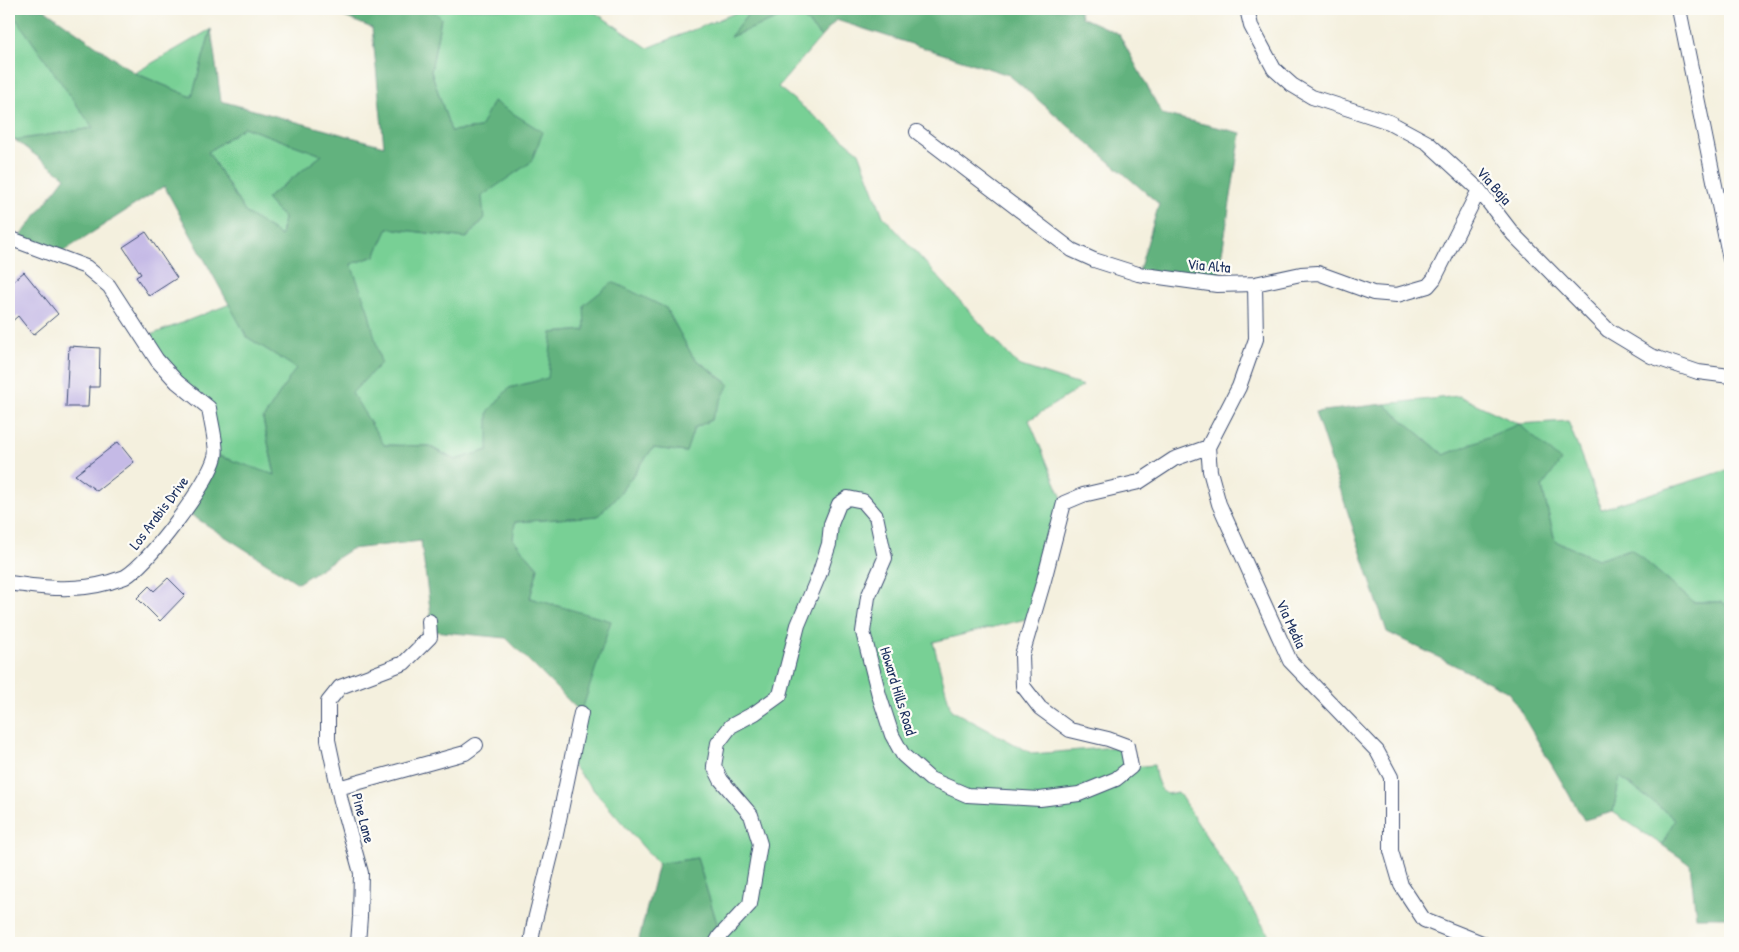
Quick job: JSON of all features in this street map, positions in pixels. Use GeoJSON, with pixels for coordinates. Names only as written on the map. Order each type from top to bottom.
{"type":"FeatureCollection","features":[{"type":"Feature","properties":{"kind":"street","name":"Via Baja"},"geometry":{"type":"LineString","coordinates":[[1247,9],[1251,26],[1274,68],[1292,85],[1312,97],[1389,122],[1428,143],[1479,190],[1513,234],[1608,330],[1651,356],[1698,372],[1730,376]]}},
{"type":"Feature","properties":{"kind":"street"},"geometry":{"type":"LineString","coordinates":[[1679,9],[1730,259]]}},
{"type":"Feature","properties":{"kind":"street","name":"Via Alta"},"geometry":{"type":"LineString","coordinates":[[917,132],[1072,250],[1094,260],[1138,274],[1217,285],[1255,284],[1301,274],[1318,273],[1373,293],[1397,295],[1428,286],[1434,279],[1449,251],[1479,190]]}},
{"type":"Feature","properties":{"kind":"street","name":"Los Arabis Drive"},"geometry":{"type":"LineString","coordinates":[[9,238],[86,267],[109,286],[157,360],[177,382],[209,408],[216,455],[208,474],[185,511],[143,563],[124,578],[91,588],[47,589],[9,583]]}},
{"type":"Feature","properties":{"kind":"street"},"geometry":{"type":"LineString","coordinates":[[1208,447],[1239,387],[1256,339],[1255,284]]}},
{"type":"Feature","properties":{"kind":"street","name":"Howard Hills Road"},"geometry":{"type":"LineString","coordinates":[[716,943],[720,936],[750,904],[760,844],[751,815],[721,780],[714,766],[718,743],[731,726],[755,713],[780,695],[798,625],[819,576],[829,544],[831,524],[839,504],[848,498],[864,501],[876,516],[885,558],[868,596],[863,632],[884,711],[892,735],[903,755],[930,778],[967,795],[1040,799],[1079,794],[1116,779],[1131,767],[1127,746],[1108,738],[1070,730],[1040,708],[1023,686],[1022,655],[1064,503],[1082,495],[1139,482],[1174,460],[1208,447]]}},
{"type":"Feature","properties":{"kind":"street","name":"Via Media"},"geometry":{"type":"LineString","coordinates":[[1208,447],[1210,471],[1219,504],[1290,661],[1377,751],[1391,777],[1391,851],[1401,885],[1424,920],[1482,943]]}},
{"type":"Feature","properties":{"kind":"street","name":"Pine Lane"},"geometry":{"type":"LineString","coordinates":[[358,943],[361,873],[338,788],[328,740],[328,702],[340,687],[404,663],[430,637],[430,621]]}},
{"type":"Feature","properties":{"kind":"street"},"geometry":{"type":"LineString","coordinates":[[531,943],[581,713]]}},
{"type":"Feature","properties":{"kind":"street"},"geometry":{"type":"LineString","coordinates":[[338,788],[465,753],[476,745]]}},
{"type":"Feature","properties":{"kind":"green space"},"geometry":{"type":"Polygon","coordinates":[[[9,9],[44,9],[135,73],[192,97],[211,29],[221,101],[384,146],[372,28],[337,14],[337,9],[432,9],[441,18],[431,71],[451,131],[480,128],[493,101],[543,132],[531,162],[482,196],[484,219],[466,238],[388,228],[375,256],[351,264],[368,310],[381,363],[352,393],[384,445],[429,446],[455,460],[488,450],[488,412],[509,388],[548,378],[552,333],[585,330],[584,305],[613,282],[666,308],[693,357],[729,384],[711,420],[694,428],[686,452],[653,448],[619,494],[598,516],[515,522],[513,539],[538,568],[530,598],[611,621],[581,713],[506,638],[433,631],[421,541],[351,549],[298,583],[185,511],[216,455],[275,475],[263,419],[296,368],[247,337],[164,186],[56,256],[17,241],[65,177],[15,140],[93,128],[17,20],[9,15],[9,9]],[[244,127],[208,152],[245,212],[281,236],[284,218],[266,199],[322,155],[244,127]]]}},
{"type":"Feature","properties":{"kind":"green space"},"geometry":{"type":"Polygon","coordinates":[[[432,9],[590,9],[648,48],[745,9],[752,9],[731,36],[797,11],[821,37],[778,87],[859,152],[883,216],[1018,365],[1083,386],[1029,420],[1064,503],[1034,617],[933,642],[951,710],[1033,754],[1127,746],[1131,767],[1154,765],[1161,790],[1167,794],[1178,792],[1271,938],[1271,943],[723,943],[697,858],[658,864],[571,764],[581,713],[530,598],[538,568],[513,539],[515,522],[598,516],[619,494],[653,448],[686,452],[694,428],[711,420],[728,383],[693,357],[666,308],[585,330],[552,333],[549,378],[509,388],[489,450],[455,460],[429,446],[384,445],[351,393],[351,264],[375,256],[388,228],[467,238],[484,219],[481,196],[531,162],[480,128],[451,131],[431,71],[441,18],[432,9]]]}},
{"type":"Feature","properties":{"kind":"green space"},"geometry":{"type":"Polygon","coordinates":[[[752,9],[1079,9],[1081,17],[1119,34],[1162,114],[1241,133],[1217,285],[1138,274],[1159,204],[1009,75],[836,20],[821,37],[797,11],[730,37],[752,9]]]}},
{"type":"Feature","properties":{"kind":"green space"},"geometry":{"type":"Polygon","coordinates":[[[9,15],[17,20],[94,128],[15,140],[9,136],[9,15]]]}},
{"type":"Feature","properties":{"kind":"green space"},"geometry":{"type":"Polygon","coordinates":[[[211,29],[192,97],[135,73],[211,29]]]}},
{"type":"Feature","properties":{"kind":"green space"},"geometry":{"type":"Polygon","coordinates":[[[244,127],[322,155],[266,199],[284,218],[281,237],[245,212],[208,152],[244,127]]]}},
{"type":"Feature","properties":{"kind":"green space"},"geometry":{"type":"Polygon","coordinates":[[[230,304],[247,337],[297,368],[263,419],[275,476],[216,455],[209,408],[143,338],[230,304]]]}},
{"type":"Feature","properties":{"kind":"green space"},"geometry":{"type":"Polygon","coordinates":[[[1459,396],[1519,424],[1568,421],[1601,509],[1730,469],[1730,607],[1720,602],[1693,602],[1631,549],[1597,559],[1555,541],[1542,487],[1519,425],[1444,455],[1384,404],[1459,396]]]}},
{"type":"Feature","properties":{"kind":"green space"},"geometry":{"type":"Polygon","coordinates":[[[1384,404],[1444,455],[1519,424],[1561,461],[1542,487],[1555,541],[1597,559],[1631,549],[1693,602],[1721,602],[1730,607],[1730,917],[1696,917],[1690,864],[1662,845],[1675,819],[1620,777],[1613,812],[1584,820],[1509,692],[1387,632],[1315,412],[1384,404]]]}},
{"type":"Feature","properties":{"kind":"green space"},"geometry":{"type":"Polygon","coordinates":[[[1620,776],[1676,820],[1662,845],[1613,812],[1620,776]]]}},
{"type":"Feature","properties":{"kind":"green space"},"geometry":{"type":"Polygon","coordinates":[[[697,858],[723,943],[638,943],[658,864],[697,858]]]}},
{"type":"Feature","properties":{"kind":"building"},"geometry":{"type":"Polygon","coordinates":[[[146,232],[177,278],[149,296],[136,277],[141,274],[123,247],[146,232]]]}},
{"type":"Feature","properties":{"kind":"building"},"geometry":{"type":"Polygon","coordinates":[[[24,272],[58,314],[33,335],[18,316],[9,324],[9,284],[24,272]]]}},
{"type":"Feature","properties":{"kind":"building"},"geometry":{"type":"Polygon","coordinates":[[[69,346],[100,348],[99,387],[89,387],[88,407],[66,407],[69,346]]]}},
{"type":"Feature","properties":{"kind":"building"},"geometry":{"type":"Polygon","coordinates":[[[118,442],[134,462],[97,491],[75,475],[118,442]]]}},
{"type":"Feature","properties":{"kind":"building"},"geometry":{"type":"Polygon","coordinates":[[[168,578],[185,595],[160,621],[137,598],[149,586],[154,591],[168,578]]]}}]}
